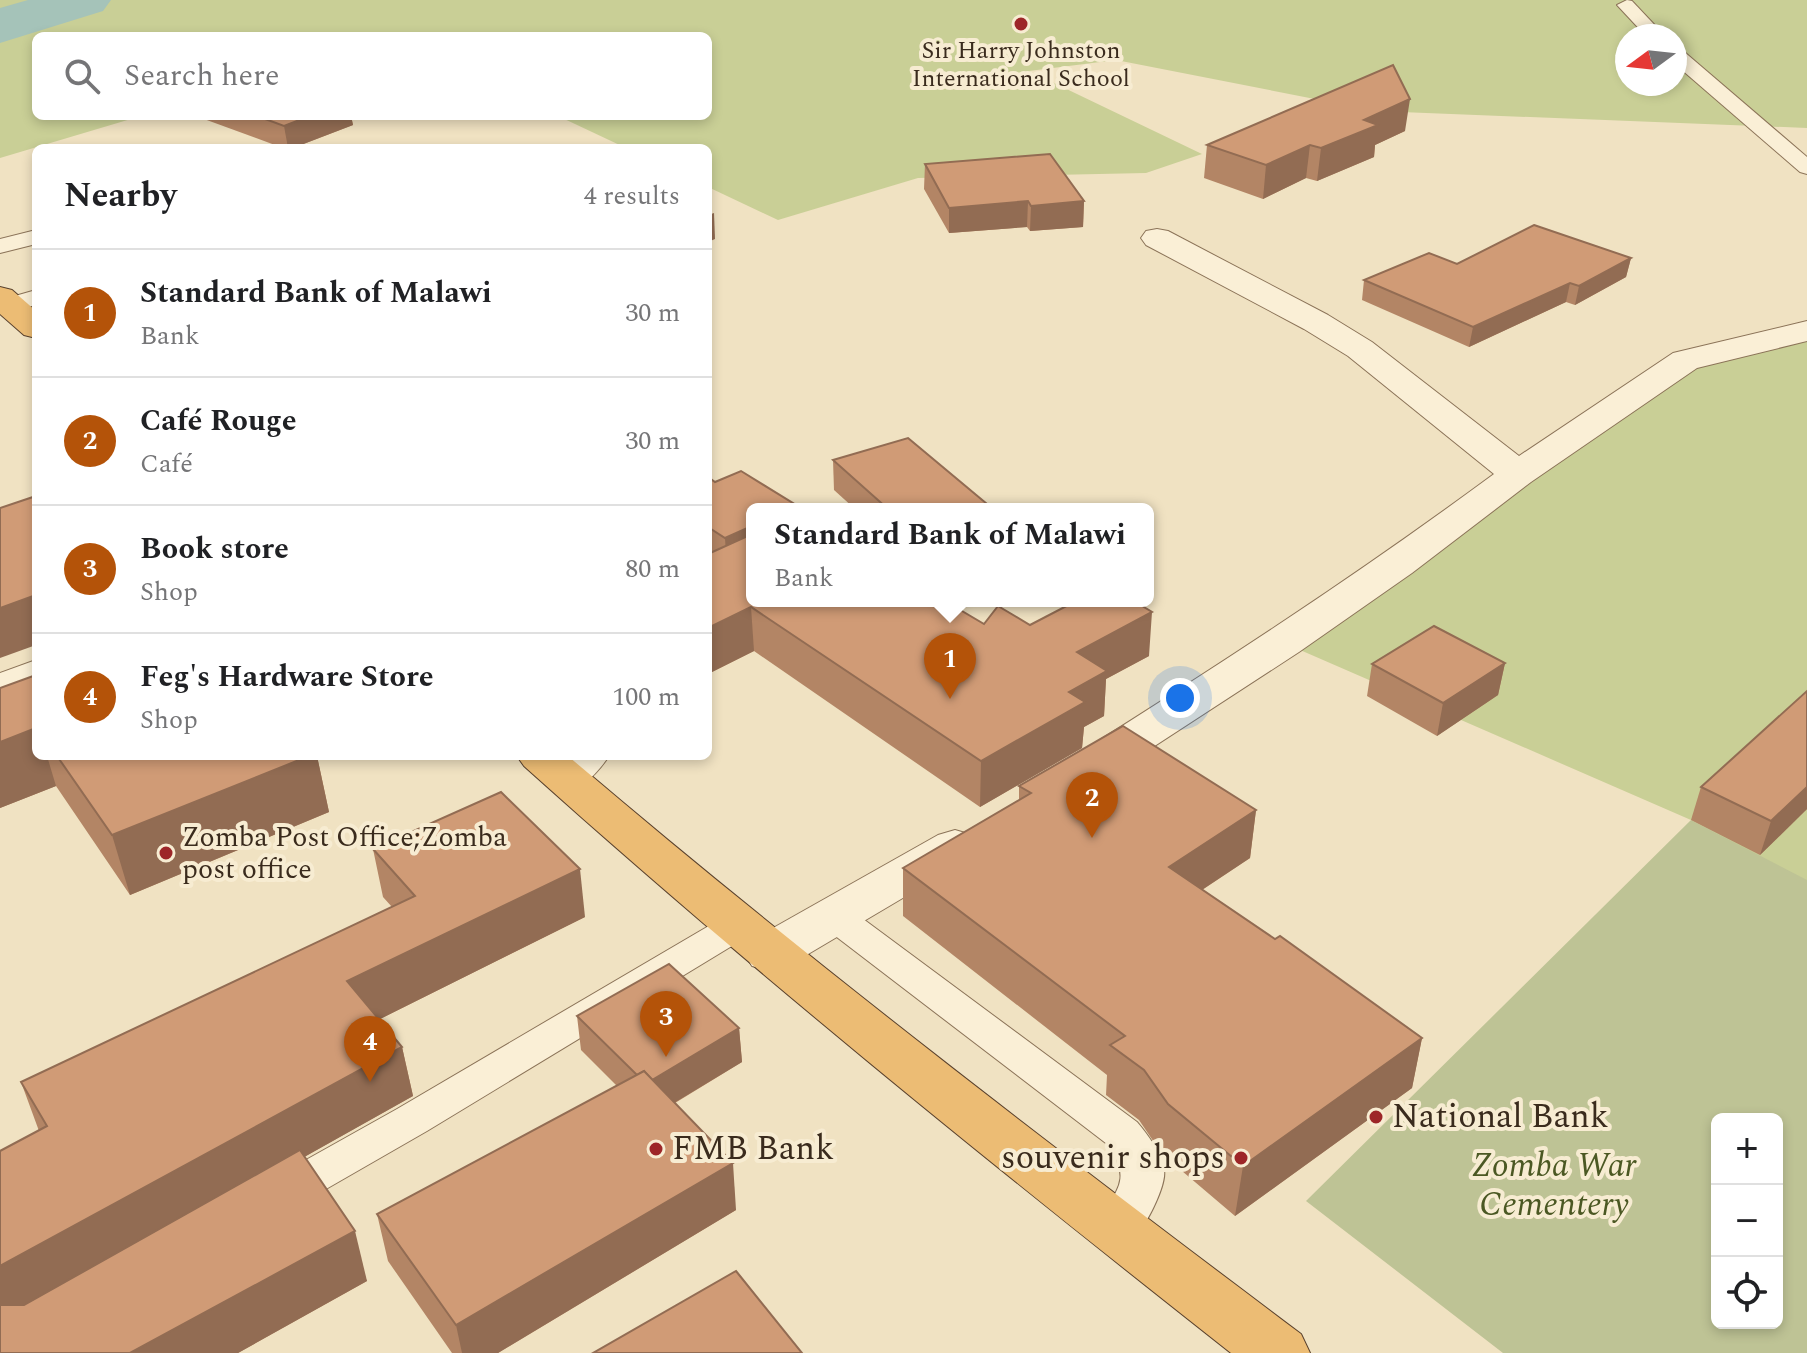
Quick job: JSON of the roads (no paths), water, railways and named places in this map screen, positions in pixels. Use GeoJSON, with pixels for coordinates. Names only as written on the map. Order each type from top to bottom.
{"type":"FeatureCollection","features":[{"type":"Feature","properties":{"kind":"highway"},"geometry":{"type":"LineString","coordinates":[[566,764],[753,939],[1278,1353]]}},
{"type":"Feature","properties":{"kind":"street"},"geometry":{"type":"LineString","coordinates":[[1157,238],[1316,322],[1360,349],[1518,474]]}},
{"type":"Feature","properties":{"kind":"street"},"geometry":{"type":"LineString","coordinates":[[1051,790],[1284,643],[1398,564],[1518,474],[1685,360],[1807,331]]}},
{"type":"Feature","properties":{"kind":"street"},"geometry":{"type":"LineString","coordinates":[[753,939],[834,916],[982,831]]}},
{"type":"Feature","properties":{"kind":"lane"},"geometry":{"type":"LineString","coordinates":[[1626,5],[1644,24]]}},
{"type":"Feature","properties":{"kind":"lane"},"geometry":{"type":"LineString","coordinates":[[1687,64],[1807,168]]}},
{"type":"Feature","properties":{"kind":"lane"},"geometry":{"type":"LineString","coordinates":[[0,246],[32,238]]}},
{"type":"Feature","properties":{"kind":"lane"},"geometry":{"type":"LineString","coordinates":[[0,685],[32,672]]}},
{"type":"Feature","properties":{"kind":"lane"},"geometry":{"type":"LineString","coordinates":[[834,916],[1122,1133],[1139,1153],[1144,1172],[1142,1190],[1116,1228]]}},
{"type":"Feature","properties":{"kind":"lane"},"geometry":{"type":"LineString","coordinates":[[251,1212],[412,1120],[753,939]]}},
{"type":"Feature","properties":{"kind":"waterway"},"geometry":{"type":"LineString","coordinates":[[0,26],[84,0]]}},
{"type":"Feature","properties":{"kind":"place","name":"Sir Harry Johnston International School"},"geometry":{"type":"Point","coordinates":[1021,24]}},
{"type":"Feature","properties":{"kind":"place","name":"Standard Bank of Malawi"},"geometry":{"type":"Point","coordinates":[950,699]}},
{"type":"Feature","properties":{"kind":"place","name":"Café Rouge"},"geometry":{"type":"Point","coordinates":[1092,838]}},
{"type":"Feature","properties":{"kind":"place","name":"Zomba Post Office;Zomba post office"},"geometry":{"type":"Point","coordinates":[166,853]}},
{"type":"Feature","properties":{"kind":"place","name":"Book store"},"geometry":{"type":"Point","coordinates":[666,1057]}},
{"type":"Feature","properties":{"kind":"place","name":"Feg's Hardware Store"},"geometry":{"type":"Point","coordinates":[370,1082]}},
{"type":"Feature","properties":{"kind":"place","name":"National Bank"},"geometry":{"type":"Point","coordinates":[1376,1117]}},
{"type":"Feature","properties":{"kind":"place","name":"FMB Bank"},"geometry":{"type":"Point","coordinates":[656,1149]}},
{"type":"Feature","properties":{"kind":"place","name":"souvenir shops"},"geometry":{"type":"Point","coordinates":[1241,1158]}},
{"type":"Feature","properties":{"kind":"park label","name":"Zomba War Cementery"},"geometry":{"type":"Point","coordinates":[1554,1186]}}]}
